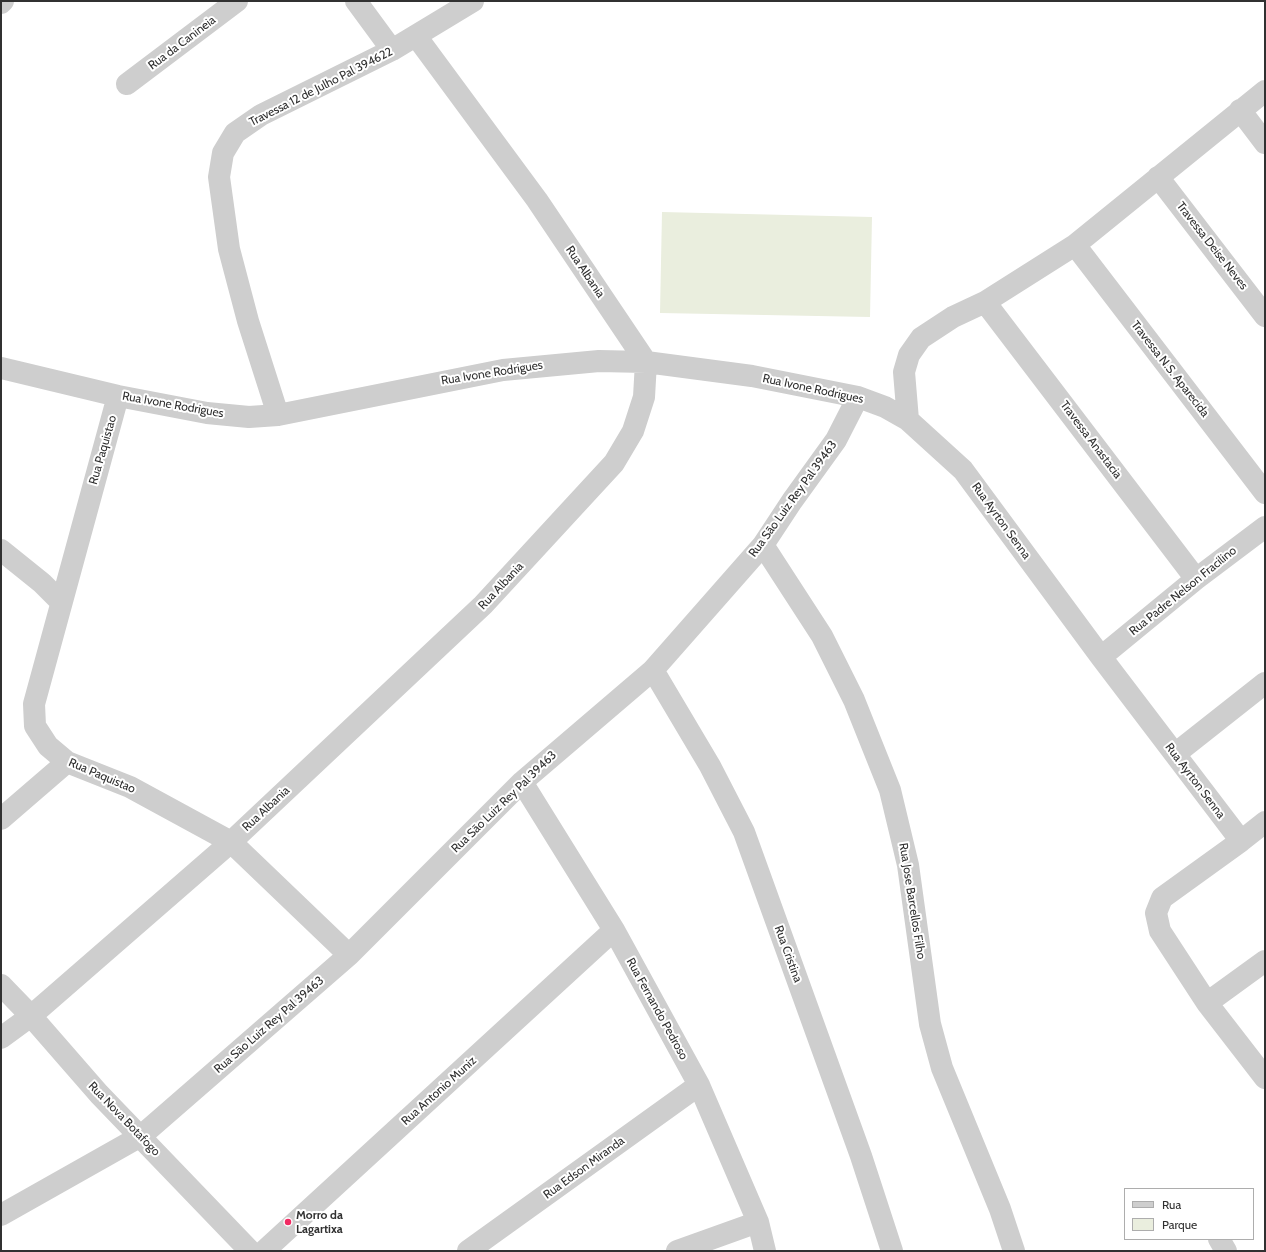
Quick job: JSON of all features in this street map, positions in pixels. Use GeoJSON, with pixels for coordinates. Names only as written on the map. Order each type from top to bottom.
{"type":"FeatureCollection","features":[{"type":"Feature","properties":{"kind":"street","name":"Rua da Canineia"},"geometry":{"type":"LineString","coordinates":[[127,84],[237,1]]}},
{"type":"Feature","properties":{"kind":"street"},"geometry":{"type":"LineString","coordinates":[[356,1],[392,50]]}},
{"type":"Feature","properties":{"kind":"street","name":"Travessa 12 de Julho Pal 394622"},"geometry":{"type":"LineString","coordinates":[[278,415],[248,321],[229,249],[219,177],[223,153],[235,133],[261,115],[392,50],[473,1]]}},
{"type":"Feature","properties":{"kind":"street","name":"Rua Albania"},"geometry":{"type":"LineString","coordinates":[[1,1038],[31,1016],[231,842],[484,605],[614,463],[633,431],[644,397],[646,362],[537,200],[416,36]]}},
{"type":"Feature","properties":{"kind":"street"},"geometry":{"type":"LineString","coordinates":[[908,420],[904,372],[909,354],[921,338],[953,317],[985,302],[1074,245],[1265,91]]}},
{"type":"Feature","properties":{"kind":"street"},"geometry":{"type":"LineString","coordinates":[[1240,110],[1265,143]]}},
{"type":"Feature","properties":{"kind":"street","name":"Travessa Deise Neves"},"geometry":{"type":"LineString","coordinates":[[1158,177],[1265,316]]}},
{"type":"Feature","properties":{"kind":"street","name":"Travessa N.S. Aparecida"},"geometry":{"type":"LineString","coordinates":[[1074,245],[1265,493]]}},
{"type":"Feature","properties":{"kind":"street","name":"Travessa Anastacia"},"geometry":{"type":"LineString","coordinates":[[985,302],[1196,579]]}},
{"type":"Feature","properties":{"kind":"street","name":"Rua Ivone Rodrigues"},"geometry":{"type":"LineString","coordinates":[[1,368],[118,396],[207,413],[249,417],[278,415],[503,370],[599,361],[646,362],[752,376],[858,397],[885,407],[908,420],[963,470]]}},
{"type":"Feature","properties":{"kind":"street","name":"Rua Paquistao"},"geometry":{"type":"LineString","coordinates":[[118,396],[34,704],[35,726],[48,746],[67,762],[130,787],[231,842],[349,955]]}},
{"type":"Feature","properties":{"kind":"street","name":"Rua Sāo Luiz Rey Pal 39463"},"geometry":{"type":"LineString","coordinates":[[1,1215],[141,1136],[349,955],[522,782],[653,670],[763,545],[792,501],[836,440],[858,397]]}},
{"type":"Feature","properties":{"kind":"street","name":"Rua Ayrton Senna"},"geometry":{"type":"LineString","coordinates":[[963,470],[1101,657],[1240,841]]}},
{"type":"Feature","properties":{"kind":"street","name":"Rua Padre Nelson Fracilino"},"geometry":{"type":"LineString","coordinates":[[1101,657],[1196,579],[1265,527]]}},
{"type":"Feature","properties":{"kind":"street","name":"Rua Jose Barcellos Filho"},"geometry":{"type":"LineString","coordinates":[[763,545],[822,636],[854,700],[890,790],[908,865],[930,1024],[942,1068],[1000,1209],[1014,1251]]}},
{"type":"Feature","properties":{"kind":"street"},"geometry":{"type":"LineString","coordinates":[[1,550],[42,583],[61,602]]}},
{"type":"Feature","properties":{"kind":"street","name":"Rua Cristina"},"geometry":{"type":"LineString","coordinates":[[653,670],[710,766],[744,832],[861,1156],[892,1251]]}},
{"type":"Feature","properties":{"kind":"street"},"geometry":{"type":"LineString","coordinates":[[1175,754],[1265,683]]}},
{"type":"Feature","properties":{"kind":"street"},"geometry":{"type":"LineString","coordinates":[[1,819],[67,762]]}},
{"type":"Feature","properties":{"kind":"street","name":"Rua Fernando Pedroso"},"geometry":{"type":"LineString","coordinates":[[522,782],[614,930],[699,1085],[758,1222],[765,1251]]}},
{"type":"Feature","properties":{"kind":"street"},"geometry":{"type":"LineString","coordinates":[[1265,822],[1162,898],[1156,913],[1160,931],[1207,1003],[1265,1078]]}},
{"type":"Feature","properties":{"kind":"street","name":"Rua Antonio Muniz"},"geometry":{"type":"LineString","coordinates":[[264,1251],[614,930]]}},
{"type":"Feature","properties":{"kind":"street"},"geometry":{"type":"LineString","coordinates":[[1207,1003],[1265,962]]}},
{"type":"Feature","properties":{"kind":"street","name":"Rua Nova Botafogo"},"geometry":{"type":"LineString","coordinates":[[1,985],[31,1016],[99,1094],[250,1251]]}},
{"type":"Feature","properties":{"kind":"street","name":"Rua Edson Miranda"},"geometry":{"type":"LineString","coordinates":[[468,1251],[699,1085]]}},
{"type":"Feature","properties":{"kind":"street"},"geometry":{"type":"LineString","coordinates":[[678,1251],[758,1222]]}},
{"type":"Feature","properties":{"kind":"street"},"geometry":{"type":"LineString","coordinates":[[1220,1240],[1226,1251]]}},
{"type":"Feature","properties":{"kind":"green space"},"geometry":{"type":"Polygon","coordinates":[[[662,212],[872,217],[870,317],[660,313],[662,212]]]}},
{"type":"Feature","properties":{"kind":"place","name":"Morro da Lagartixa"},"geometry":{"type":"Point","coordinates":[288,1222]}}]}
